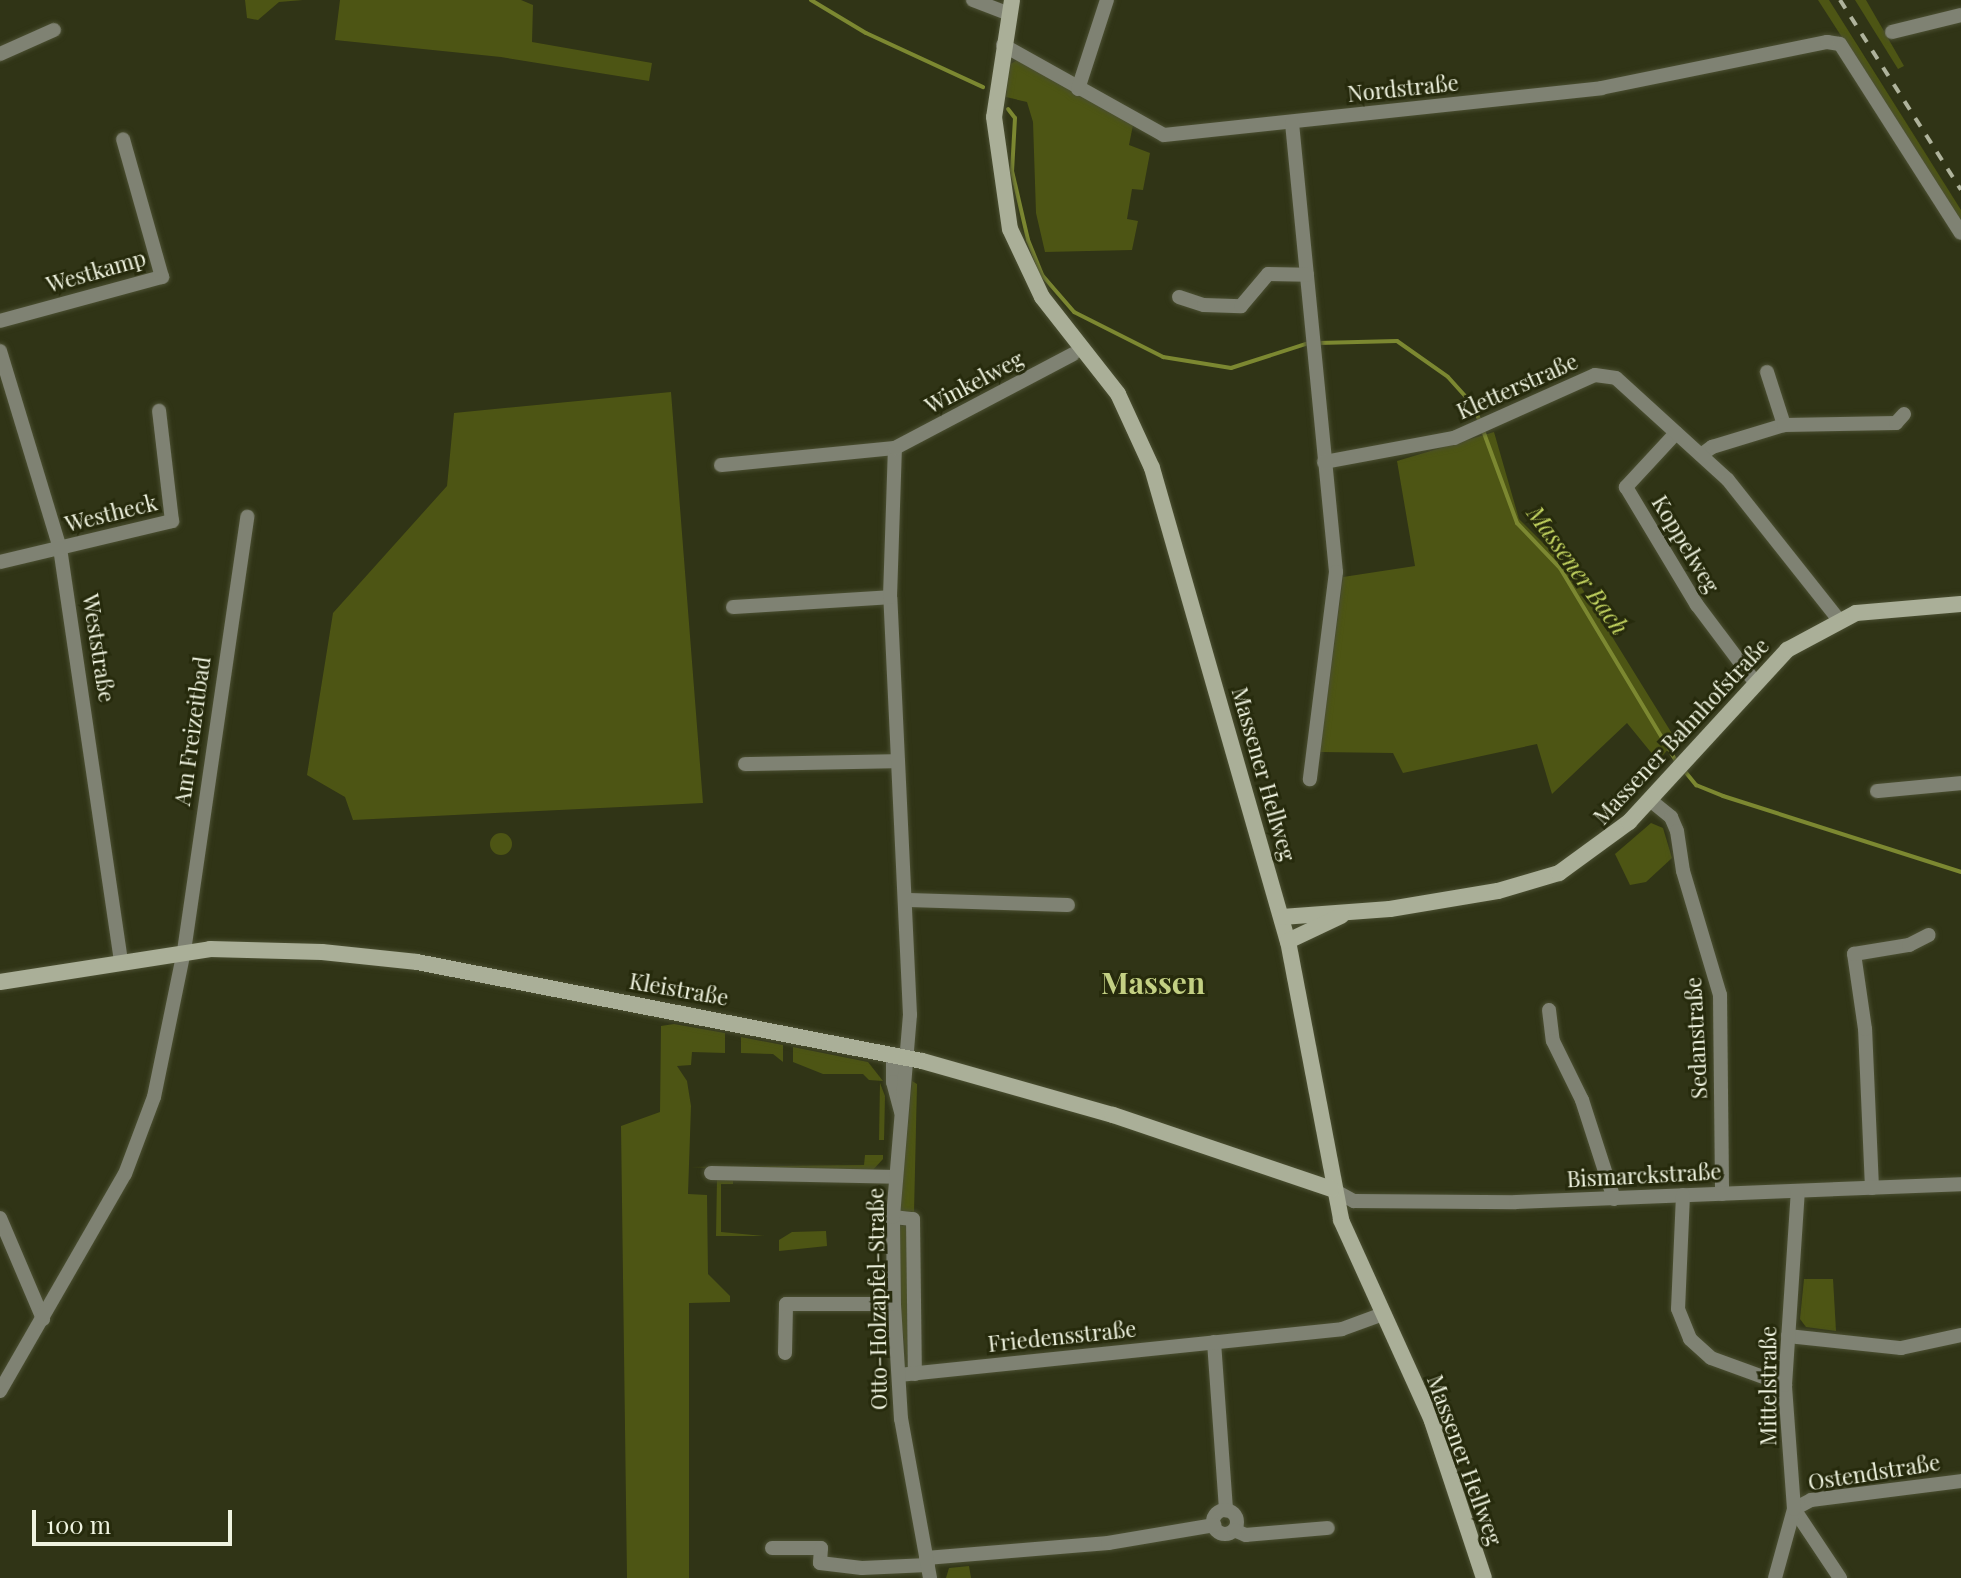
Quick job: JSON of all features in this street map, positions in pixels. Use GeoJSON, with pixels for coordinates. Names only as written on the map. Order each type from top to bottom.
{"type":"FeatureCollection","features":[{"type":"Feature","properties":{"kind":"main road","name":"Massener Hellweg"},"geometry":{"type":"LineString","coordinates":[[1011,7],[1003,45],[994,134],[1010,229],[1027,273],[1106,375],[1142,443],[1282,917],[1310,1039],[1332,1189],[1344,1229],[1432,1421],[1484,1578]]}},
{"type":"Feature","properties":{"kind":"main road","name":"Massener Bahnhofstraße"},"geometry":{"type":"LineString","coordinates":[[1282,917],[1341,916],[1496,892],[1559,873],[1605,844],[1650,800],[1754,681],[1787,650],[1839,620],[1881,608],[1961,604]]}},
{"type":"Feature","properties":{"kind":"main road","name":"Massener Bahnhofstraße"},"geometry":{"type":"LineString","coordinates":[[1288,941],[1341,916]]}},
{"type":"Feature","properties":{"kind":"main road","name":"Kleistraße"},"geometry":{"type":"LineString","coordinates":[[0,982],[121,959],[184,951],[249,948],[417,962],[901,1056],[1113,1115],[1332,1189]]}},
{"type":"Feature","properties":{"kind":"street"},"geometry":{"type":"LineString","coordinates":[[973,0],[1011,7]]}},
{"type":"Feature","properties":{"kind":"street"},"geometry":{"type":"LineString","coordinates":[[1078,89],[1107,0]]}},
{"type":"Feature","properties":{"kind":"street"},"geometry":{"type":"LineString","coordinates":[[1892,32],[1961,15]]}},
{"type":"Feature","properties":{"kind":"street"},"geometry":{"type":"LineString","coordinates":[[0,54],[54,30]]}},
{"type":"Feature","properties":{"kind":"street","name":"Nordstraße"},"geometry":{"type":"LineString","coordinates":[[1003,45],[1164,135],[1601,88],[1827,42],[1840,44],[1961,233]]}},
{"type":"Feature","properties":{"kind":"street"},"geometry":{"type":"LineString","coordinates":[[1292,123],[1315,330],[1324,462],[1336,572],[1310,779]]}},
{"type":"Feature","properties":{"kind":"street","name":"Westkamp"},"geometry":{"type":"LineString","coordinates":[[0,321],[162,277],[123,139]]}},
{"type":"Feature","properties":{"kind":"street"},"geometry":{"type":"LineString","coordinates":[[1179,297],[1204,305],[1241,306],[1268,274],[1307,275]]}},
{"type":"Feature","properties":{"kind":"street","name":"Weststraße"},"geometry":{"type":"LineString","coordinates":[[0,351],[60,548],[121,959]]}},
{"type":"Feature","properties":{"kind":"street","name":"Winkelweg"},"geometry":{"type":"LineString","coordinates":[[721,465],[895,448],[1073,354]]}},
{"type":"Feature","properties":{"kind":"street"},"geometry":{"type":"LineString","coordinates":[[1767,372],[1784,425]]}},
{"type":"Feature","properties":{"kind":"street","name":"Kletterstraße"},"geometry":{"type":"LineString","coordinates":[[1324,462],[1475,431],[1595,375],[1606,375],[1701,455],[1765,523],[1839,620]]}},
{"type":"Feature","properties":{"kind":"street","name":"Westheck"},"geometry":{"type":"LineString","coordinates":[[0,562],[172,521],[159,411]]}},
{"type":"Feature","properties":{"kind":"street"},"geometry":{"type":"LineString","coordinates":[[1701,455],[1712,447],[1784,425],[1896,423],[1904,414]]}},
{"type":"Feature","properties":{"kind":"street","name":"Koppelweg"},"geometry":{"type":"LineString","coordinates":[[1676,433],[1626,487],[1699,609],[1754,681]]}},
{"type":"Feature","properties":{"kind":"street"},"geometry":{"type":"LineString","coordinates":[[895,448],[890,597],[908,900],[901,1056]]}},
{"type":"Feature","properties":{"kind":"street","name":"Am Freizeitbad"},"geometry":{"type":"LineString","coordinates":[[0,1391],[130,1162],[154,1097],[184,951],[247,517]]}},
{"type":"Feature","properties":{"kind":"street"},"geometry":{"type":"LineString","coordinates":[[733,607],[890,597]]}},
{"type":"Feature","properties":{"kind":"street"},"geometry":{"type":"LineString","coordinates":[[745,764],[898,761]]}},
{"type":"Feature","properties":{"kind":"street"},"geometry":{"type":"LineString","coordinates":[[1877,791],[1961,783]]}},
{"type":"Feature","properties":{"kind":"street","name":"Sedanstraße"},"geometry":{"type":"LineString","coordinates":[[1650,800],[1671,817],[1677,831],[1683,871],[1720,995],[1722,1194]]}},
{"type":"Feature","properties":{"kind":"street"},"geometry":{"type":"LineString","coordinates":[[908,900],[1068,905]]}},
{"type":"Feature","properties":{"kind":"street"},"geometry":{"type":"LineString","coordinates":[[1872,1188],[1865,1029],[1854,954],[1909,945],[1929,935]]}},
{"type":"Feature","properties":{"kind":"street"},"geometry":{"type":"LineString","coordinates":[[1549,1010],[1553,1041],[1582,1100],[1614,1199]]}},
{"type":"Feature","properties":{"kind":"street","name":"Otto-Holzapfel-Straße"},"geometry":{"type":"LineString","coordinates":[[901,1056],[901,1112],[893,1217],[894,1304],[901,1419],[928,1567]]}},
{"type":"Feature","properties":{"kind":"street"},"geometry":{"type":"LineString","coordinates":[[711,1173],[896,1177]]}},
{"type":"Feature","properties":{"kind":"street","name":"Bismarckstraße"},"geometry":{"type":"LineString","coordinates":[[1332,1189],[1354,1201],[1402,1203],[1614,1199],[1961,1184]]}},
{"type":"Feature","properties":{"kind":"street","name":"Mittelstraße"},"geometry":{"type":"LineString","coordinates":[[1775,1578],[1794,1509],[1785,1385],[1798,1191]]}},
{"type":"Feature","properties":{"kind":"street"},"geometry":{"type":"LineString","coordinates":[[1683,1195],[1678,1309],[1690,1339],[1711,1358],[1785,1385]]}},
{"type":"Feature","properties":{"kind":"street"},"geometry":{"type":"LineString","coordinates":[[893,1217],[913,1219],[915,1374]]}},
{"type":"Feature","properties":{"kind":"street"},"geometry":{"type":"LineString","coordinates":[[0,1218],[6,1255],[43,1319]]}},
{"type":"Feature","properties":{"kind":"street"},"geometry":{"type":"LineString","coordinates":[[785,1353],[786,1304],[894,1304]]}},
{"type":"Feature","properties":{"kind":"street","name":"Friedensstraße"},"geometry":{"type":"LineString","coordinates":[[899,1375],[1342,1329],[1383,1314]]}},
{"type":"Feature","properties":{"kind":"street"},"geometry":{"type":"LineString","coordinates":[[1788,1336],[1901,1348],[1961,1335]]}},
{"type":"Feature","properties":{"kind":"street"},"geometry":{"type":"LineString","coordinates":[[1214,1342],[1226,1511],[1236,1519],[1234,1530]]}},
{"type":"Feature","properties":{"kind":"street","name":"Ostendstraße"},"geometry":{"type":"LineString","coordinates":[[1794,1509],[1811,1500],[1961,1481]]}},
{"type":"Feature","properties":{"kind":"street"},"geometry":{"type":"LineString","coordinates":[[1794,1509],[1840,1578]]}},
{"type":"Feature","properties":{"kind":"street"},"geometry":{"type":"LineString","coordinates":[[1214,1525],[1216,1514],[1226,1511]]}},
{"type":"Feature","properties":{"kind":"street"},"geometry":{"type":"LineString","coordinates":[[772,1548],[821,1548],[820,1563],[862,1568],[928,1567],[1108,1543],[1214,1525]]}},
{"type":"Feature","properties":{"kind":"street"},"geometry":{"type":"LineString","coordinates":[[1214,1525],[1224,1534],[1234,1530],[1246,1535],[1328,1528]]}},
{"type":"Feature","properties":{"kind":"green space"},"geometry":{"type":"Polygon","coordinates":[[[245,0],[303,0],[279,2],[258,20],[247,18],[245,0]]]}},
{"type":"Feature","properties":{"kind":"green space"},"geometry":{"type":"Polygon","coordinates":[[[340,0],[521,0],[533,5],[532,42],[652,63],[649,81],[501,57],[335,40],[340,0]]]}},
{"type":"Feature","properties":{"kind":"green space"},"geometry":{"type":"Polygon","coordinates":[[[1818,0],[1829,0],[1961,210],[1961,222],[1818,0]]]}},
{"type":"Feature","properties":{"kind":"green space"},"geometry":{"type":"Polygon","coordinates":[[[1855,0],[1866,0],[1904,66],[1898,69],[1855,0]]]}},
{"type":"Feature","properties":{"kind":"green space"},"geometry":{"type":"Polygon","coordinates":[[[1017,60],[1133,125],[1129,145],[1150,153],[1143,190],[1132,189],[1127,219],[1138,221],[1132,250],[1045,252],[1036,213],[1033,122],[1027,102],[1006,97],[1009,65],[1017,60]]]}},
{"type":"Feature","properties":{"kind":"green space"},"geometry":{"type":"Polygon","coordinates":[[[671,392],[703,803],[353,820],[345,797],[307,775],[333,613],[447,486],[454,413],[671,392]]]}},
{"type":"Feature","properties":{"kind":"green space"},"geometry":{"type":"Polygon","coordinates":[[[1494,432],[1519,519],[1572,572],[1676,740],[1658,761],[1627,723],[1552,794],[1537,744],[1403,773],[1393,753],[1320,752],[1343,577],[1415,566],[1397,461],[1494,432]]]}},
{"type":"Feature","properties":{"kind":"green space"},"geometry":{"type":"Polygon","coordinates":[[[1651,823],[1663,828],[1672,858],[1646,882],[1630,885],[1615,854],[1651,823]]]}},
{"type":"Feature","properties":{"kind":"green space"},"geometry":{"type":"Polygon","coordinates":[[[501,833],[509,836],[512,844],[509,852],[501,855],[493,852],[490,844],[493,836],[501,833]]]}},
{"type":"Feature","properties":{"kind":"green space"},"geometry":{"type":"Polygon","coordinates":[[[674,1024],[725,1033],[725,1053],[692,1052],[691,1065],[677,1066],[687,1081],[691,1106],[688,1194],[707,1195],[708,1274],[730,1296],[730,1302],[689,1303],[689,1578],[627,1578],[621,1126],[660,1112],[661,1026],[674,1024]]]}},
{"type":"Feature","properties":{"kind":"green space"},"geometry":{"type":"Polygon","coordinates":[[[741,1037],[783,1045],[783,1062],[773,1054],[741,1053],[741,1037]]]}},
{"type":"Feature","properties":{"kind":"green space"},"geometry":{"type":"Polygon","coordinates":[[[793,1047],[868,1062],[883,1081],[869,1080],[863,1074],[823,1074],[793,1062],[793,1047]]]}},
{"type":"Feature","properties":{"kind":"green space"},"geometry":{"type":"Polygon","coordinates":[[[912,1081],[917,1084],[914,1212],[900,1211],[912,1081]]]}},
{"type":"Feature","properties":{"kind":"green space"},"geometry":{"type":"Polygon","coordinates":[[[880,1083],[885,1096],[884,1140],[879,1140],[880,1083]]]}},
{"type":"Feature","properties":{"kind":"green space"},"geometry":{"type":"Polygon","coordinates":[[[865,1155],[883,1155],[883,1159],[871,1172],[690,1167],[864,1165],[865,1155]]]}},
{"type":"Feature","properties":{"kind":"green space"},"geometry":{"type":"Polygon","coordinates":[[[717,1178],[733,1178],[733,1184],[721,1184],[721,1232],[765,1236],[716,1236],[717,1178]]]}},
{"type":"Feature","properties":{"kind":"green space"},"geometry":{"type":"Polygon","coordinates":[[[899,1226],[907,1226],[907,1360],[899,1305],[899,1226]]]}},
{"type":"Feature","properties":{"kind":"green space"},"geometry":{"type":"Polygon","coordinates":[[[826,1231],[827,1246],[779,1251],[779,1240],[792,1232],[826,1231]]]}},
{"type":"Feature","properties":{"kind":"green space"},"geometry":{"type":"Polygon","coordinates":[[[1804,1279],[1833,1279],[1836,1331],[1806,1327],[1800,1319],[1804,1279]]]}},
{"type":"Feature","properties":{"kind":"green space"},"geometry":{"type":"Polygon","coordinates":[[[969,1566],[971,1578],[946,1578],[949,1568],[969,1566]]]}},
{"type":"Feature","properties":{"kind":"waterway","name":"Massener Bach"},"geometry":{"type":"LineString","coordinates":[[811,0],[866,33],[983,87]]}},
{"type":"Feature","properties":{"kind":"waterway","name":"Massener Bach"},"geometry":{"type":"LineString","coordinates":[[1008,109],[1015,118],[1012,171],[1028,240],[1042,275],[1074,312],[1163,357],[1231,368],[1309,343]]}},
{"type":"Feature","properties":{"kind":"waterway","name":"Massener Bach"},"geometry":{"type":"LineString","coordinates":[[1318,343],[1397,341],[1448,377],[1474,406],[1517,523],[1560,568],[1677,763]]}},
{"type":"Feature","properties":{"kind":"waterway","name":"Massener Bach"},"geometry":{"type":"LineString","coordinates":[[1683,769],[1696,785],[1723,796],[1961,872]]}},
{"type":"Feature","properties":{"kind":"railway"},"geometry":{"type":"LineString","coordinates":[[1840,0],[1961,190]]}},
{"type":"Feature","properties":{"kind":"district","name":"Massen"},"geometry":{"type":"Point","coordinates":[1153,982]}}]}
